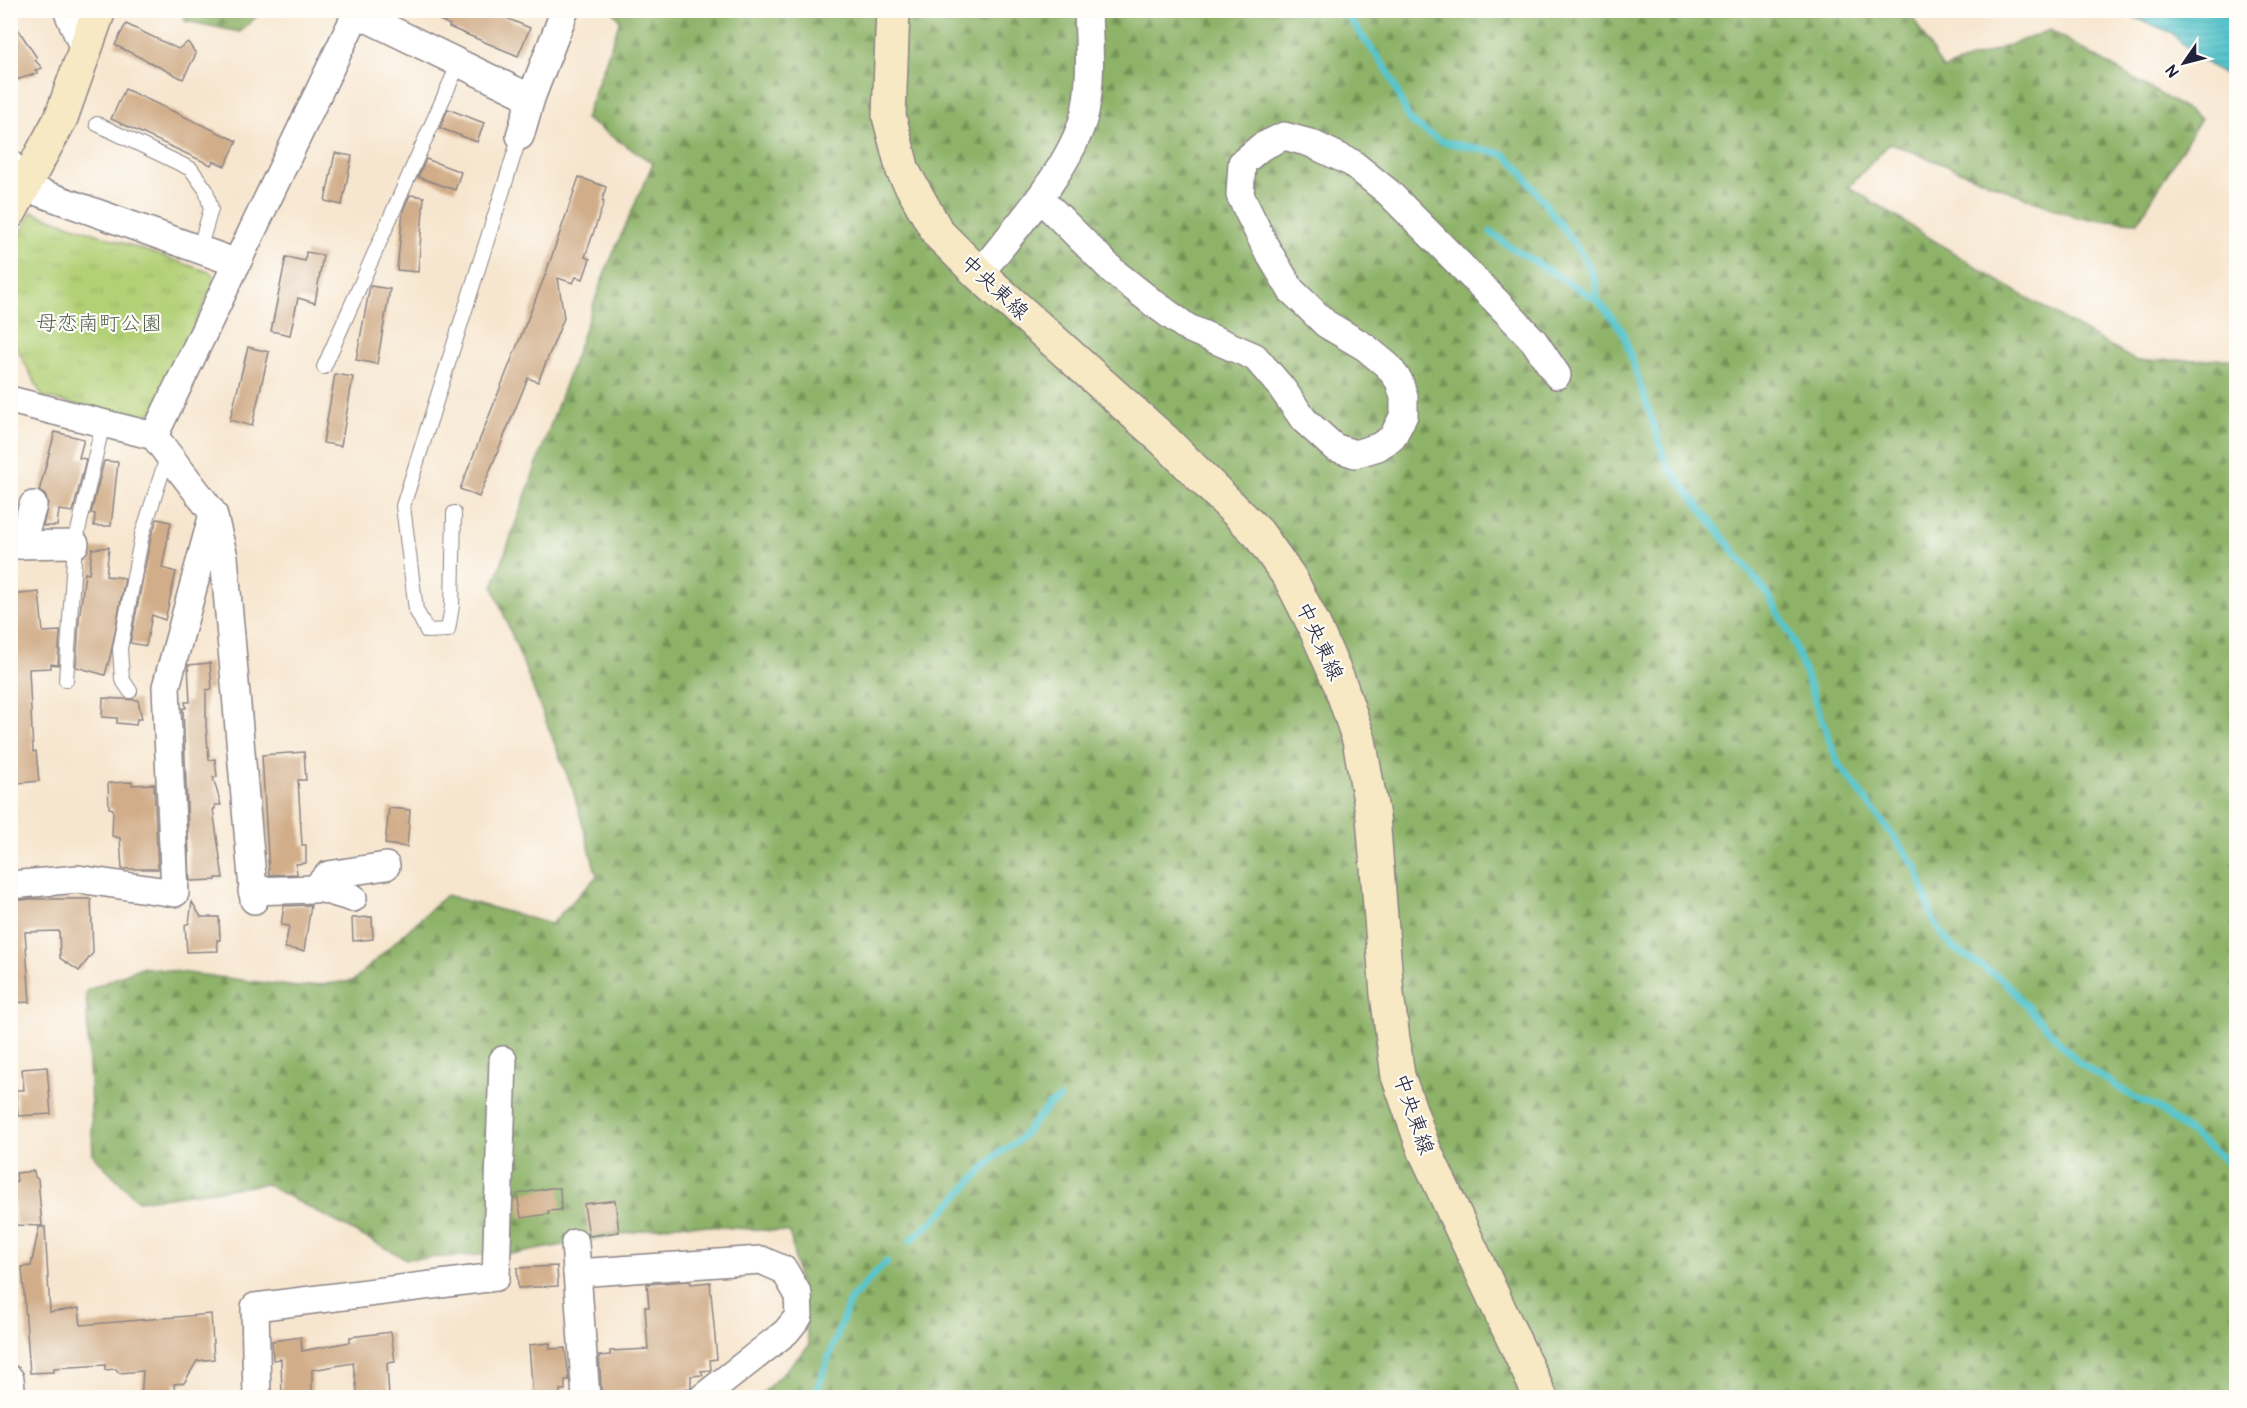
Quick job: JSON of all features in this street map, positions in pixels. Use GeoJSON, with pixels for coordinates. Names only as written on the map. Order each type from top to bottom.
{"type":"FeatureCollection","features":[{"type":"Feature","properties":{"kind":"street"},"geometry":{"type":"LineString","coordinates":[[67,10],[85,51]]}},
{"type":"Feature","properties":{"kind":"street"},"geometry":{"type":"LineString","coordinates":[[99,10],[61,118],[15,188],[237,263]]}},
{"type":"Feature","properties":{"kind":"street"},"geometry":{"type":"LineString","coordinates":[[520,135],[531,98],[565,10]]}},
{"type":"Feature","properties":{"kind":"street","name":"中央東線"},"geometry":{"type":"LineString","coordinates":[[893,10],[889,116],[903,171],[938,233],[979,274],[1164,440],[1257,533],[1290,578],[1314,625],[1340,684],[1359,740],[1371,806],[1387,994],[1398,1076],[1424,1149],[1541,1398]]}},
{"type":"Feature","properties":{"kind":"street"},"geometry":{"type":"LineString","coordinates":[[979,274],[1040,198],[1073,144],[1084,114],[1090,78],[1088,10]]}},
{"type":"Feature","properties":{"kind":"street"},"geometry":{"type":"LineString","coordinates":[[161,445],[237,263],[357,12],[531,98]]}},
{"type":"Feature","properties":{"kind":"street"},"geometry":{"type":"LineString","coordinates":[[1040,198],[1114,272],[1152,302],[1188,327],[1255,357],[1281,387],[1304,420],[1334,447],[1355,454],[1378,447],[1392,438],[1404,415],[1404,396],[1399,381],[1388,366],[1365,347],[1326,324],[1291,290],[1266,248],[1240,195],[1242,163],[1261,147],[1284,136],[1310,143],[1352,163],[1388,192],[1534,341],[1557,375]]}},
{"type":"Feature","properties":{"kind":"street"},"geometry":{"type":"LineString","coordinates":[[10,400],[103,423],[161,445],[213,513],[224,557],[253,896],[315,889],[328,875],[386,866]]}},
{"type":"Feature","properties":{"kind":"street"},"geometry":{"type":"LineString","coordinates":[[33,505],[16,545],[75,544]]}},
{"type":"Feature","properties":{"kind":"street"},"geometry":{"type":"LineString","coordinates":[[10,885],[78,879],[174,893],[158,762],[166,687],[213,513]]}},
{"type":"Feature","properties":{"kind":"street"},"geometry":{"type":"LineString","coordinates":[[316,887],[353,898]]}},
{"type":"Feature","properties":{"kind":"street"},"geometry":{"type":"LineString","coordinates":[[257,1398],[255,1307],[496,1277],[503,1059]]}},
{"type":"Feature","properties":{"kind":"street"},"geometry":{"type":"LineString","coordinates":[[574,1243],[586,1398]]}},
{"type":"Feature","properties":{"kind":"street"},"geometry":{"type":"LineString","coordinates":[[577,1273],[761,1260],[784,1270],[798,1294],[799,1316],[786,1332],[702,1398]]}},
{"type":"Feature","properties":{"kind":"street"},"geometry":{"type":"LineString","coordinates":[[10,1379],[12,1398]]}},
{"type":"Feature","properties":{"kind":"lane"},"geometry":{"type":"LineString","coordinates":[[324,367],[459,63]]}},
{"type":"Feature","properties":{"kind":"lane"},"geometry":{"type":"LineString","coordinates":[[97,124],[191,169],[206,190],[211,209],[199,250]]}},
{"type":"Feature","properties":{"kind":"lane"},"geometry":{"type":"LineString","coordinates":[[454,513],[453,606],[448,630],[427,631],[416,610],[403,506],[520,135]]}},
{"type":"Feature","properties":{"kind":"lane"},"geometry":{"type":"LineString","coordinates":[[66,680],[75,544],[103,423]]}},
{"type":"Feature","properties":{"kind":"lane"},"geometry":{"type":"LineString","coordinates":[[130,691],[122,680],[120,650],[161,445]]}},
{"type":"Feature","properties":{"kind":"green space"},"geometry":{"type":"Polygon","coordinates":[[[182,10],[262,11],[240,32],[185,21],[182,10]]]}},
{"type":"Feature","properties":{"kind":"green space"},"geometry":{"type":"Polygon","coordinates":[[[613,11],[1909,11],[1943,69],[2050,30],[2201,118],[2138,222],[2077,218],[1890,143],[1849,187],[2000,282],[2136,361],[2229,359],[2236,365],[2236,1397],[759,1397],[809,1346],[790,1232],[678,1224],[520,1253],[406,1259],[265,1184],[138,1201],[93,1155],[86,991],[141,967],[297,987],[353,981],[446,895],[551,924],[597,876],[573,790],[493,587],[605,272],[653,163],[585,119],[620,21],[613,11]]]}},
{"type":"Feature","properties":{"kind":"green space","name":"母恋南町公園"},"geometry":{"type":"Polygon","coordinates":[[[32,212],[212,273],[215,282],[152,413],[137,419],[43,397],[11,337],[10,253],[32,212]]]}},
{"type":"Feature","properties":{"kind":"water"},"geometry":{"type":"Polygon","coordinates":[[[2119,11],[2236,11],[2236,82],[2196,56],[2170,32],[2119,11]]]}},
{"type":"Feature","properties":{"kind":"building"},"geometry":{"type":"Polygon","coordinates":[[[418,10],[487,10],[530,28],[518,56],[449,27],[450,25],[418,10]]]}},
{"type":"Feature","properties":{"kind":"building"},"geometry":{"type":"Polygon","coordinates":[[[10,17],[42,68],[35,70],[38,73],[10,82],[10,17]]]}},
{"type":"Feature","properties":{"kind":"building"},"geometry":{"type":"Polygon","coordinates":[[[126,24],[178,49],[188,42],[196,54],[183,79],[115,45],[126,24]]]}},
{"type":"Feature","properties":{"kind":"building"},"geometry":{"type":"Polygon","coordinates":[[[125,89],[237,141],[225,166],[213,161],[211,165],[111,119],[125,89]]]}},
{"type":"Feature","properties":{"kind":"building"},"geometry":{"type":"Polygon","coordinates":[[[448,109],[484,123],[477,142],[440,128],[448,109]]]}},
{"type":"Feature","properties":{"kind":"building"},"geometry":{"type":"Polygon","coordinates":[[[335,153],[352,156],[342,205],[325,201],[335,153]]]}},
{"type":"Feature","properties":{"kind":"building"},"geometry":{"type":"Polygon","coordinates":[[[426,159],[461,172],[455,190],[418,177],[426,159]]]}},
{"type":"Feature","properties":{"kind":"building"},"geometry":{"type":"Polygon","coordinates":[[[579,177],[606,187],[602,201],[604,202],[585,257],[590,259],[583,279],[576,277],[573,283],[558,278],[564,318],[538,382],[528,378],[479,497],[460,489],[546,273],[579,177]]]}},
{"type":"Feature","properties":{"kind":"building"},"geometry":{"type":"Polygon","coordinates":[[[410,195],[424,197],[418,272],[397,270],[403,211],[410,195]]]}},
{"type":"Feature","properties":{"kind":"building"},"geometry":{"type":"Polygon","coordinates":[[[306,252],[323,255],[315,303],[298,298],[290,335],[271,331],[286,257],[305,261],[306,252]]]}},
{"type":"Feature","properties":{"kind":"building"},"geometry":{"type":"Polygon","coordinates":[[[370,286],[390,289],[377,364],[356,360],[370,286]]]}},
{"type":"Feature","properties":{"kind":"building"},"geometry":{"type":"Polygon","coordinates":[[[248,347],[269,352],[252,426],[230,420],[248,347]]]}},
{"type":"Feature","properties":{"kind":"building"},"geometry":{"type":"Polygon","coordinates":[[[335,374],[353,377],[341,446],[323,443],[335,374]]]}},
{"type":"Feature","properties":{"kind":"building"},"geometry":{"type":"Polygon","coordinates":[[[55,432],[84,439],[79,458],[86,459],[73,512],[59,510],[57,526],[43,526],[48,502],[45,495],[39,491],[55,432]]]}},
{"type":"Feature","properties":{"kind":"building"},"geometry":{"type":"Polygon","coordinates":[[[104,461],[118,462],[111,526],[94,526],[95,514],[91,513],[104,461]]]}},
{"type":"Feature","properties":{"kind":"building"},"geometry":{"type":"Polygon","coordinates":[[[157,519],[171,522],[162,568],[176,572],[165,620],[152,615],[146,646],[130,643],[151,537],[157,519]]]}},
{"type":"Feature","properties":{"kind":"building"},"geometry":{"type":"Polygon","coordinates":[[[109,547],[106,576],[125,578],[105,675],[76,667],[85,573],[89,574],[92,549],[109,547]]]}},
{"type":"Feature","properties":{"kind":"building"},"geometry":{"type":"Polygon","coordinates":[[[39,592],[43,632],[60,631],[58,665],[51,664],[51,668],[29,669],[33,752],[36,751],[39,781],[10,784],[10,595],[39,592]]]}},
{"type":"Feature","properties":{"kind":"building"},"geometry":{"type":"Polygon","coordinates":[[[210,663],[212,689],[206,690],[206,726],[209,760],[215,759],[217,777],[213,777],[221,805],[215,805],[213,809],[223,878],[190,881],[183,708],[186,708],[185,702],[190,702],[188,665],[210,663]]]}},
{"type":"Feature","properties":{"kind":"building"},"geometry":{"type":"Polygon","coordinates":[[[103,698],[138,700],[142,719],[137,719],[136,725],[117,723],[117,718],[102,717],[103,698]]]}},
{"type":"Feature","properties":{"kind":"building"},"geometry":{"type":"Polygon","coordinates":[[[304,752],[306,780],[298,780],[302,845],[306,845],[306,863],[296,864],[297,874],[271,875],[269,874],[262,755],[304,752]]]}},
{"type":"Feature","properties":{"kind":"building"},"geometry":{"type":"Polygon","coordinates":[[[132,782],[132,785],[154,784],[158,869],[122,869],[120,838],[112,836],[113,809],[109,808],[108,783],[132,782]]]}},
{"type":"Feature","properties":{"kind":"building"},"geometry":{"type":"Polygon","coordinates":[[[389,808],[410,810],[407,847],[385,844],[389,808]]]}},
{"type":"Feature","properties":{"kind":"building"},"geometry":{"type":"Polygon","coordinates":[[[91,899],[93,953],[79,971],[60,958],[59,931],[25,932],[30,1002],[10,1003],[10,901],[91,899]]]}},
{"type":"Feature","properties":{"kind":"building"},"geometry":{"type":"Polygon","coordinates":[[[192,902],[201,917],[219,917],[218,951],[187,952],[185,925],[189,923],[192,902]]]}},
{"type":"Feature","properties":{"kind":"building"},"geometry":{"type":"Polygon","coordinates":[[[311,905],[304,951],[285,948],[289,926],[281,925],[284,906],[311,905]]]}},
{"type":"Feature","properties":{"kind":"building"},"geometry":{"type":"Polygon","coordinates":[[[372,917],[373,939],[353,941],[352,918],[372,917]]]}},
{"type":"Feature","properties":{"kind":"building"},"geometry":{"type":"Polygon","coordinates":[[[47,1067],[51,1114],[18,1116],[16,1090],[24,1090],[22,1069],[47,1067]]]}},
{"type":"Feature","properties":{"kind":"building"},"geometry":{"type":"Polygon","coordinates":[[[34,1171],[38,1179],[42,1226],[16,1225],[12,1182],[17,1181],[16,1173],[34,1171]]]}},
{"type":"Feature","properties":{"kind":"building"},"geometry":{"type":"Polygon","coordinates":[[[560,1188],[561,1210],[521,1218],[517,1194],[560,1188]]]}},
{"type":"Feature","properties":{"kind":"building"},"geometry":{"type":"Polygon","coordinates":[[[615,1200],[619,1232],[589,1236],[584,1204],[615,1200]]]}},
{"type":"Feature","properties":{"kind":"building"},"geometry":{"type":"Polygon","coordinates":[[[39,1227],[45,1227],[50,1312],[79,1308],[81,1325],[211,1314],[214,1359],[197,1361],[184,1383],[174,1384],[175,1398],[141,1398],[143,1371],[119,1373],[116,1369],[105,1370],[105,1365],[54,1368],[54,1372],[30,1373],[22,1267],[31,1266],[39,1227]]]}},
{"type":"Feature","properties":{"kind":"building"},"geometry":{"type":"Polygon","coordinates":[[[557,1266],[558,1286],[518,1288],[517,1268],[557,1266]]]}},
{"type":"Feature","properties":{"kind":"building"},"geometry":{"type":"Polygon","coordinates":[[[690,1281],[691,1284],[710,1282],[717,1359],[710,1360],[711,1370],[701,1371],[703,1375],[691,1376],[691,1388],[661,1391],[661,1398],[602,1398],[599,1356],[610,1355],[610,1351],[648,1349],[645,1307],[649,1307],[647,1284],[690,1281]]]}},
{"type":"Feature","properties":{"kind":"building"},"geometry":{"type":"Polygon","coordinates":[[[391,1332],[395,1362],[387,1363],[389,1398],[358,1398],[353,1363],[312,1370],[312,1398],[282,1398],[281,1359],[273,1360],[272,1341],[301,1337],[302,1351],[350,1342],[350,1337],[391,1332]]]}},
{"type":"Feature","properties":{"kind":"building"},"geometry":{"type":"Polygon","coordinates":[[[550,1343],[550,1349],[565,1348],[569,1380],[565,1380],[565,1390],[560,1390],[560,1396],[533,1398],[529,1345],[550,1343]]]}},
{"type":"Feature","properties":{"kind":"waterway"},"geometry":{"type":"LineString","coordinates":[[1343,10],[1388,71],[1410,121],[1440,141],[1504,154],[1518,167],[1586,260],[1596,283],[1597,300],[1622,330],[1667,465],[1768,595],[1791,635],[1838,763],[1917,868],[1931,915],[1952,947],[2004,981],[2077,1061],[2135,1098],[2155,1106],[2236,1168]]}},
{"type":"Feature","properties":{"kind":"waterway"},"geometry":{"type":"LineString","coordinates":[[1491,232],[1506,244],[1597,300]]}},
{"type":"Feature","properties":{"kind":"waterway"},"geometry":{"type":"LineString","coordinates":[[910,1241],[937,1218],[998,1154],[1018,1141],[1049,1105],[1060,1099]]}},
{"type":"Feature","properties":{"kind":"waterway"},"geometry":{"type":"LineString","coordinates":[[814,1398],[850,1300],[887,1262]]}}]}
